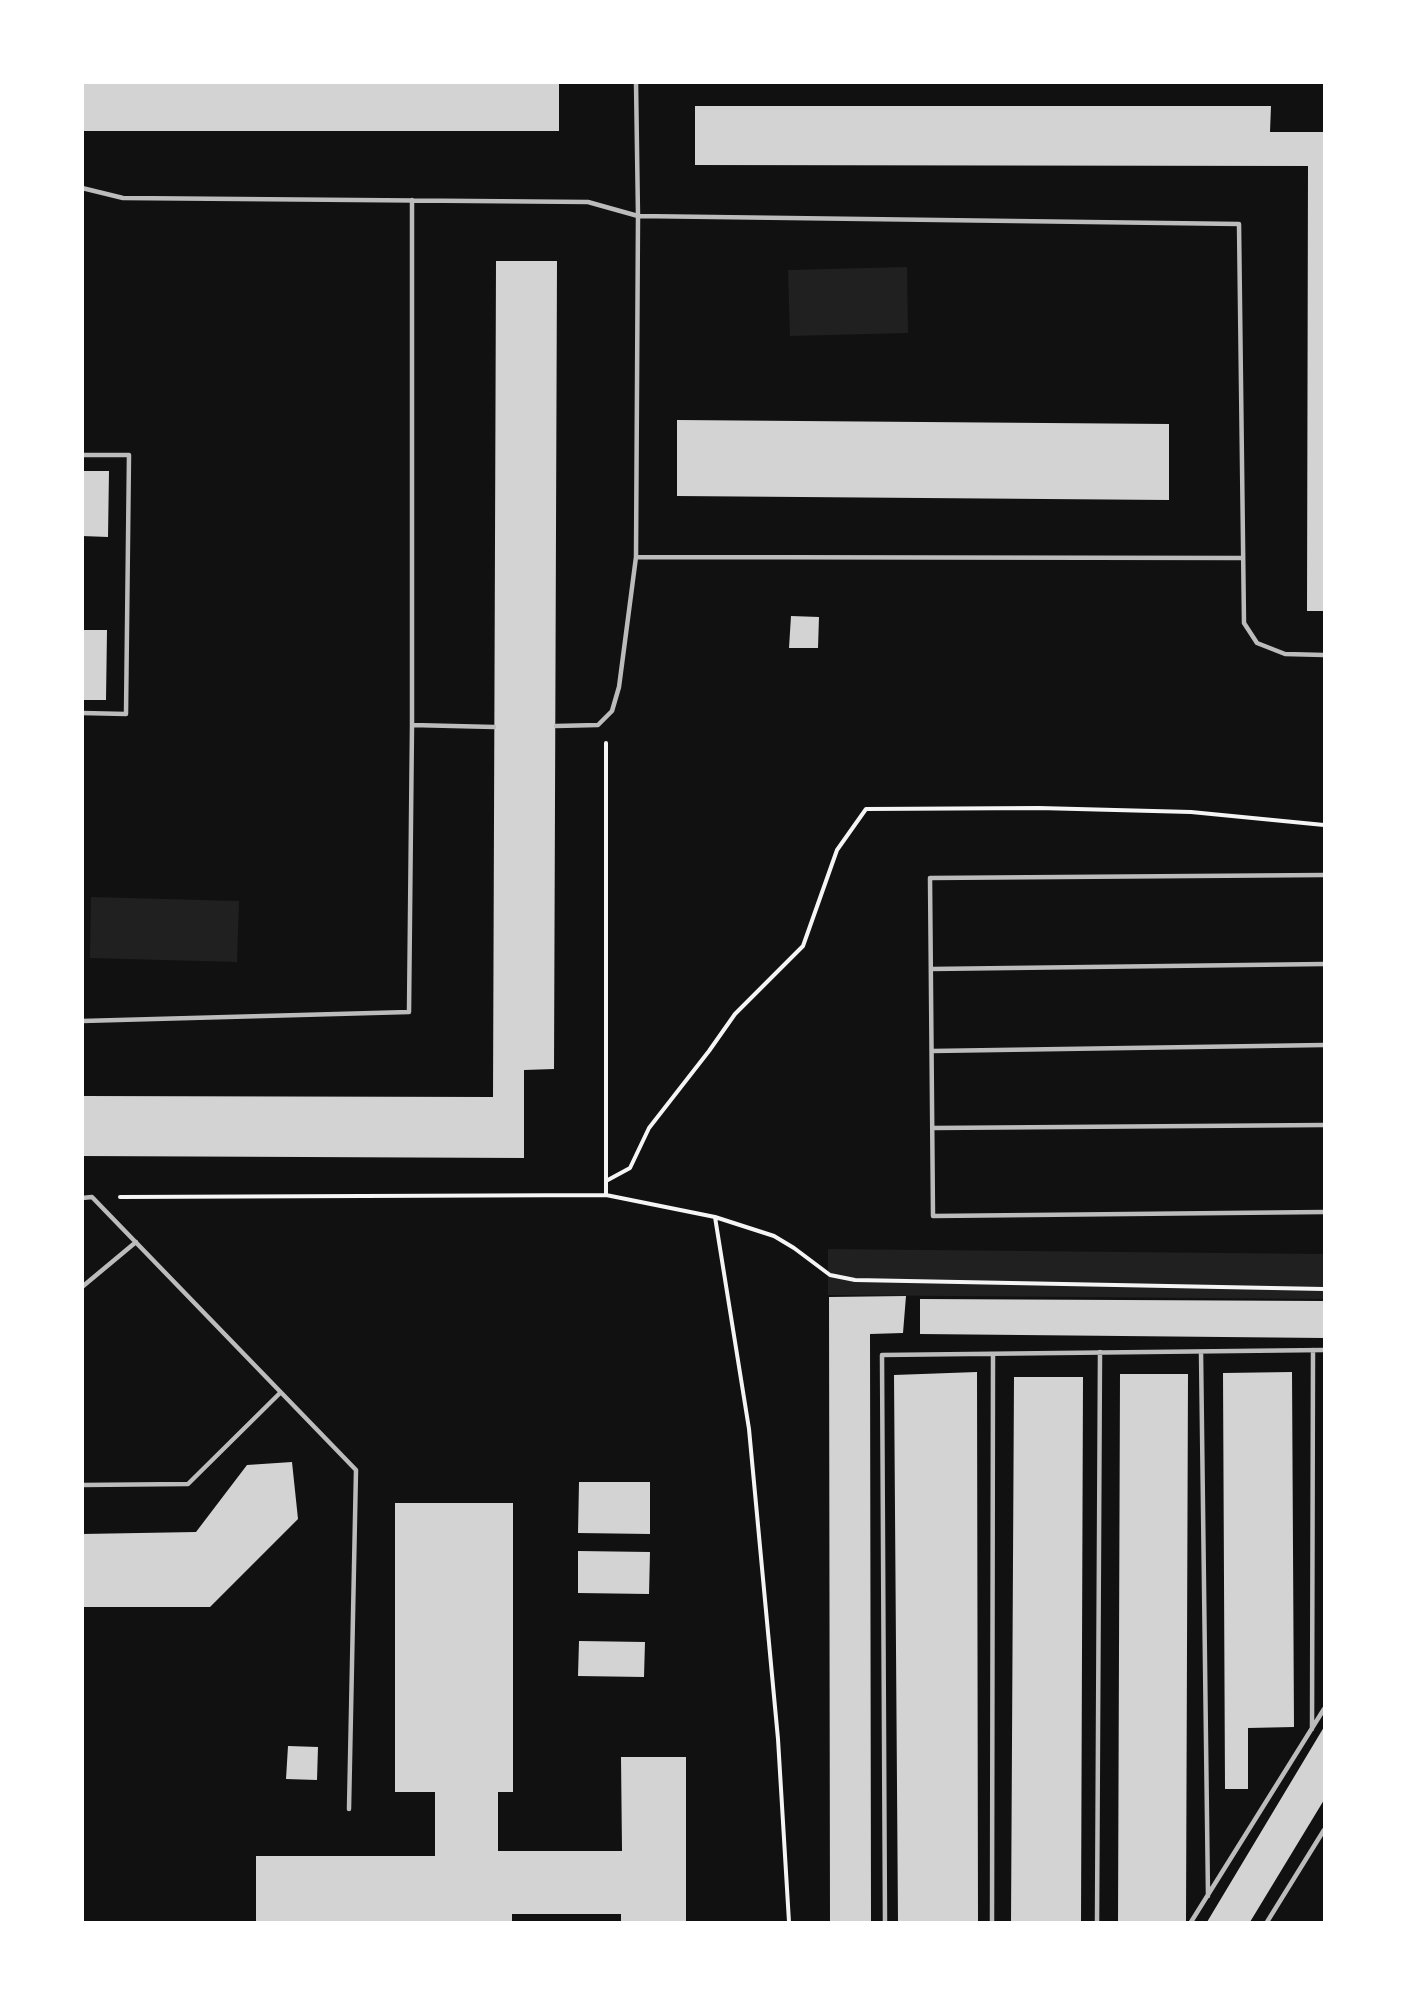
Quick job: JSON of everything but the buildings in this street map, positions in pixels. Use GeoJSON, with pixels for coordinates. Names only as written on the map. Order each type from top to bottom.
{"type":"FeatureCollection","features":[{"type":"Feature","properties":{"kind":"lane"},"geometry":{"type":"LineString","coordinates":[[556,726],[598,725],[612,711],[619,687],[636,557],[638,216],[636,82]]}},
{"type":"Feature","properties":{"kind":"lane"},"geometry":{"type":"LineString","coordinates":[[82,188],[123,198],[588,202],[638,216],[1239,224],[1244,623],[1257,643],[1285,654],[1324,655]]}},
{"type":"Feature","properties":{"kind":"lane"},"geometry":{"type":"LineString","coordinates":[[82,1021],[410,1012],[412,200]]}},
{"type":"Feature","properties":{"kind":"lane"},"geometry":{"type":"LineString","coordinates":[[82,455],[129,455],[126,714],[82,713]]}},
{"type":"Feature","properties":{"kind":"lane"},"geometry":{"type":"LineString","coordinates":[[636,557],[1242,558]]}},
{"type":"Feature","properties":{"kind":"lane"},"geometry":{"type":"LineString","coordinates":[[412,725],[494,727]]}},
{"type":"Feature","properties":{"kind":"lane"},"geometry":{"type":"LineString","coordinates":[[1324,874],[930,878],[933,1216],[1324,1212]]}},
{"type":"Feature","properties":{"kind":"lane"},"geometry":{"type":"LineString","coordinates":[[931,969],[1324,964]]}},
{"type":"Feature","properties":{"kind":"lane"},"geometry":{"type":"LineString","coordinates":[[932,1051],[1324,1045]]}},
{"type":"Feature","properties":{"kind":"lane"},"geometry":{"type":"LineString","coordinates":[[933,1128],[1324,1125]]}},
{"type":"Feature","properties":{"kind":"lane"},"geometry":{"type":"LineString","coordinates":[[82,1197],[92,1197],[356,1470],[349,1809]]}},
{"type":"Feature","properties":{"kind":"lane"},"geometry":{"type":"LineString","coordinates":[[82,1287],[136,1242]]}},
{"type":"Feature","properties":{"kind":"lane"},"geometry":{"type":"LineString","coordinates":[[1312,1729],[1313,1350]]}},
{"type":"Feature","properties":{"kind":"lane"},"geometry":{"type":"LineString","coordinates":[[885,1923],[882,1355],[1324,1350]]}},
{"type":"Feature","properties":{"kind":"lane"},"geometry":{"type":"LineString","coordinates":[[1097,1923],[1100,1352]]}},
{"type":"Feature","properties":{"kind":"lane"},"geometry":{"type":"LineString","coordinates":[[1201,1352],[1208,1896]]}},
{"type":"Feature","properties":{"kind":"lane"},"geometry":{"type":"LineString","coordinates":[[992,1923],[993,1354]]}},
{"type":"Feature","properties":{"kind":"lane"},"geometry":{"type":"LineString","coordinates":[[82,1485],[188,1484],[280,1393]]}},
{"type":"Feature","properties":{"kind":"lane"},"geometry":{"type":"LineString","coordinates":[[1191,1923],[1324,1709]]}},
{"type":"Feature","properties":{"kind":"lane"},"geometry":{"type":"LineString","coordinates":[[1267,1923],[1324,1830]]}},
{"type":"Feature","properties":{"kind":"path"},"geometry":{"type":"LineString","coordinates":[[606,717],[606,1195]]}},
{"type":"Feature","properties":{"kind":"path"},"geometry":{"type":"LineString","coordinates":[[92,1197],[606,1195],[715,1217],[774,1236],[830,1275],[855,1280],[1324,1289]]}},
{"type":"Feature","properties":{"kind":"path"},"geometry":{"type":"LineString","coordinates":[[715,1217],[749,1429],[778,1739],[789,1923]]}},
{"type":"Feature","properties":{"kind":"shaded area"},"geometry":{"type":"Polygon","coordinates":[[[907,267],[908,333],[790,336],[788,270],[907,267]]]}},
{"type":"Feature","properties":{"kind":"shaded area"},"geometry":{"type":"Polygon","coordinates":[[[91,897],[239,901],[237,962],[90,958],[91,897]]]}},
{"type":"Feature","properties":{"kind":"shaded area"},"geometry":{"type":"Polygon","coordinates":[[[828,1249],[1324,1254],[1324,1299],[828,1295],[828,1249]]]}}]}
